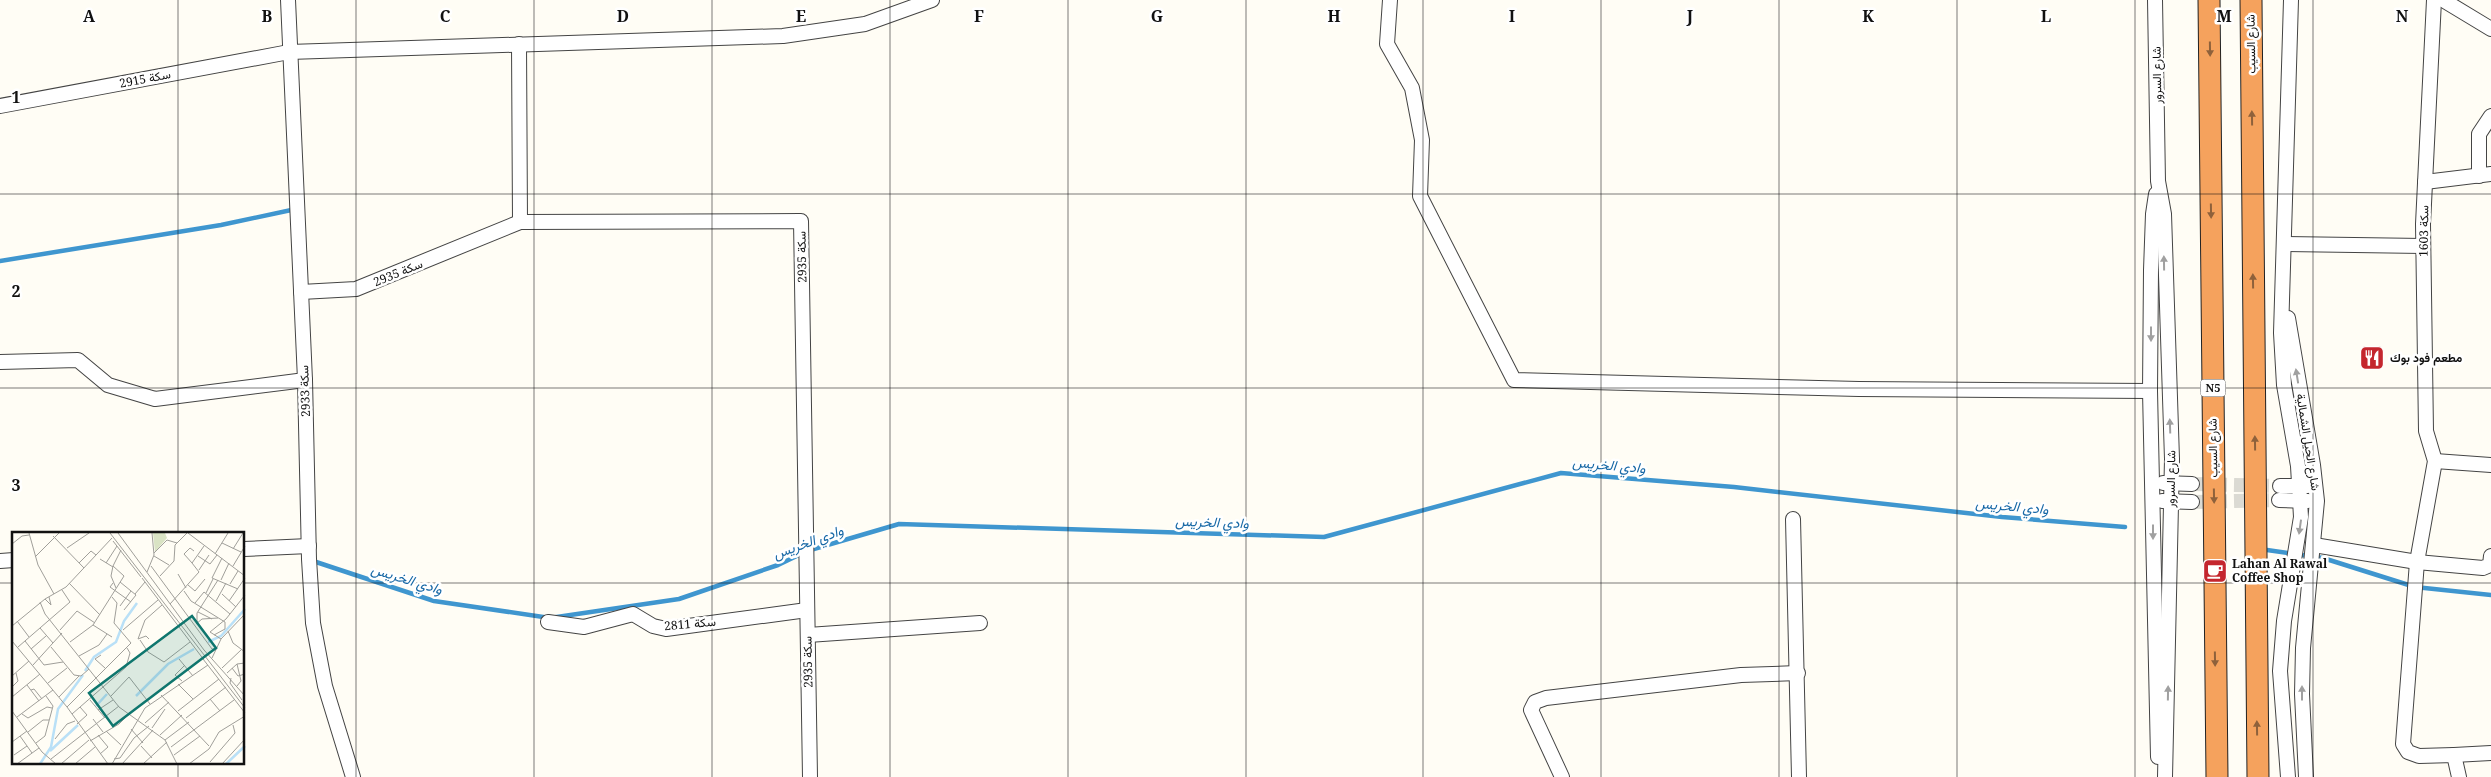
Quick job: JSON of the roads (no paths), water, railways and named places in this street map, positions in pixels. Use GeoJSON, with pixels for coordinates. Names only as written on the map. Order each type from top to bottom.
{"type":"FeatureCollection","features":[{"type":"Feature","properties":{"kind":"highway","name":"شارع السيب"},"geometry":{"type":"LineString","coordinates":[[2209,0],[2217,777]]}},
{"type":"Feature","properties":{"kind":"highway","name":"شارع السيب"},"geometry":{"type":"LineString","coordinates":[[2251,0],[2258,777]]}},
{"type":"Feature","properties":{"kind":"street","name":"سكة 2933"},"geometry":{"type":"LineString","coordinates":[[288,0],[305,380],[313,623],[325,686],[353,777]]}},
{"type":"Feature","properties":{"kind":"street","name":"سكة 2915"},"geometry":{"type":"LineString","coordinates":[[0,106],[289,52],[783,36],[865,24],[932,0]]}},
{"type":"Feature","properties":{"kind":"street"},"geometry":{"type":"LineString","coordinates":[[1390,0],[1387,44],[1412,88],[1422,140],[1420,196],[1514,380],[1859,389],[2150,391]]}},
{"type":"Feature","properties":{"kind":"street","name":"شارع السرور"},"geometry":{"type":"LineString","coordinates":[[2155,0],[2158,181],[2152,233],[2150,391],[2158,777]]}},
{"type":"Feature","properties":{"kind":"street","name":"شارع الحيل الشمالية"},"geometry":{"type":"LineString","coordinates":[[2288,777],[2280,672],[2284,621],[2301,517],[2299,486],[2284,385],[2281,333],[2291,0]]}},
{"type":"Feature","properties":{"kind":"street","name":"سكة 1603"},"geometry":{"type":"LineString","coordinates":[[2434,0],[2423,246],[2426,431],[2435,461]]}},
{"type":"Feature","properties":{"kind":"street"},"geometry":{"type":"LineString","coordinates":[[2444,0],[2491,29]]}},
{"type":"Feature","properties":{"kind":"street"},"geometry":{"type":"LineString","coordinates":[[519,44],[520,222]]}},
{"type":"Feature","properties":{"kind":"street"},"geometry":{"type":"LineString","coordinates":[[2425,182],[2485,175],[2480,134],[2491,116]]}},
{"type":"Feature","properties":{"kind":"street","name":"شارع السرور"},"geometry":{"type":"LineString","coordinates":[[2158,181],[2164,214],[2171,483],[2165,777]]}},
{"type":"Feature","properties":{"kind":"street","name":"سكة 2935"},"geometry":{"type":"LineString","coordinates":[[301,292],[356,289],[520,222],[801,220],[810,777]]}},
{"type":"Feature","properties":{"kind":"street"},"geometry":{"type":"LineString","coordinates":[[2284,244],[2423,246]]}},
{"type":"Feature","properties":{"kind":"street","name":"شارع الحيل الشمالية"},"geometry":{"type":"LineString","coordinates":[[2283,288],[2316,486],[2317,502],[2303,648],[2302,694],[2306,777]]}},
{"type":"Feature","properties":{"kind":"street"},"geometry":{"type":"LineString","coordinates":[[0,362],[78,360],[108,385],[156,399],[305,380]]}},
{"type":"Feature","properties":{"kind":"street"},"geometry":{"type":"LineString","coordinates":[[2491,465],[2435,461],[2417,562],[2403,744],[2408,752],[2419,756],[2491,753]]}},
{"type":"Feature","properties":{"kind":"street"},"geometry":{"type":"LineString","coordinates":[[2153,482],[2192,484]]}},
{"type":"Feature","properties":{"kind":"street"},"geometry":{"type":"LineString","coordinates":[[2316,486],[2299,486],[2280,493],[2300,501],[2317,502]]}},
{"type":"Feature","properties":{"kind":"street"},"geometry":{"type":"LineString","coordinates":[[2153,501],[2192,502]]}},
{"type":"Feature","properties":{"kind":"street"},"geometry":{"type":"LineString","coordinates":[[1793,519],[1800,777]]}},
{"type":"Feature","properties":{"kind":"street"},"geometry":{"type":"LineString","coordinates":[[2314,544],[2417,562],[2483,568],[2490,565],[2491,556]]}},
{"type":"Feature","properties":{"kind":"street"},"geometry":{"type":"LineString","coordinates":[[245,549],[309,546]]}},
{"type":"Feature","properties":{"kind":"street","name":"سكة 2811"},"geometry":{"type":"LineString","coordinates":[[548,622],[584,626],[632,614],[653,626],[666,629],[807,610]]}},
{"type":"Feature","properties":{"kind":"street"},"geometry":{"type":"LineString","coordinates":[[808,635],[980,623]]}},
{"type":"Feature","properties":{"kind":"street"},"geometry":{"type":"LineString","coordinates":[[1562,777],[1531,710],[1535,702],[1546,698],[1731,676],[1798,673]]}},
{"type":"Feature","properties":{"kind":"street"},"geometry":{"type":"LineString","coordinates":[[2454,755],[2459,777]]}},
{"type":"Feature","properties":{"kind":"waterway"},"geometry":{"type":"LineString","coordinates":[[0,261],[221,225],[296,209]]}},
{"type":"Feature","properties":{"kind":"waterway","name":"وادي الخريس"},"geometry":{"type":"LineString","coordinates":[[310,560],[434,601],[550,618],[679,599],[778,565],[807,551],[899,524],[1324,537],[1561,473],[1734,487],[2002,517],[2125,527]]}},
{"type":"Feature","properties":{"kind":"waterway","name":"وادي الخريس"},"geometry":{"type":"LineString","coordinates":[[2267,550],[2323,558],[2415,587],[2491,595]]}},
{"type":"Feature","properties":{"kind":"tunnel"},"geometry":{"type":"LineString","coordinates":[[2192,484],[2280,486]]}},
{"type":"Feature","properties":{"kind":"tunnel"},"geometry":{"type":"LineString","coordinates":[[2192,502],[2279,500]]}},
{"type":"Feature","properties":{"kind":"place","name":"مطعم فود بوك"},"geometry":{"type":"Point","coordinates":[2372,358]}},
{"type":"Feature","properties":{"kind":"place","name":"Lahan Al Rawal Coffee Shop"},"geometry":{"type":"Point","coordinates":[2215,571]}}]}
